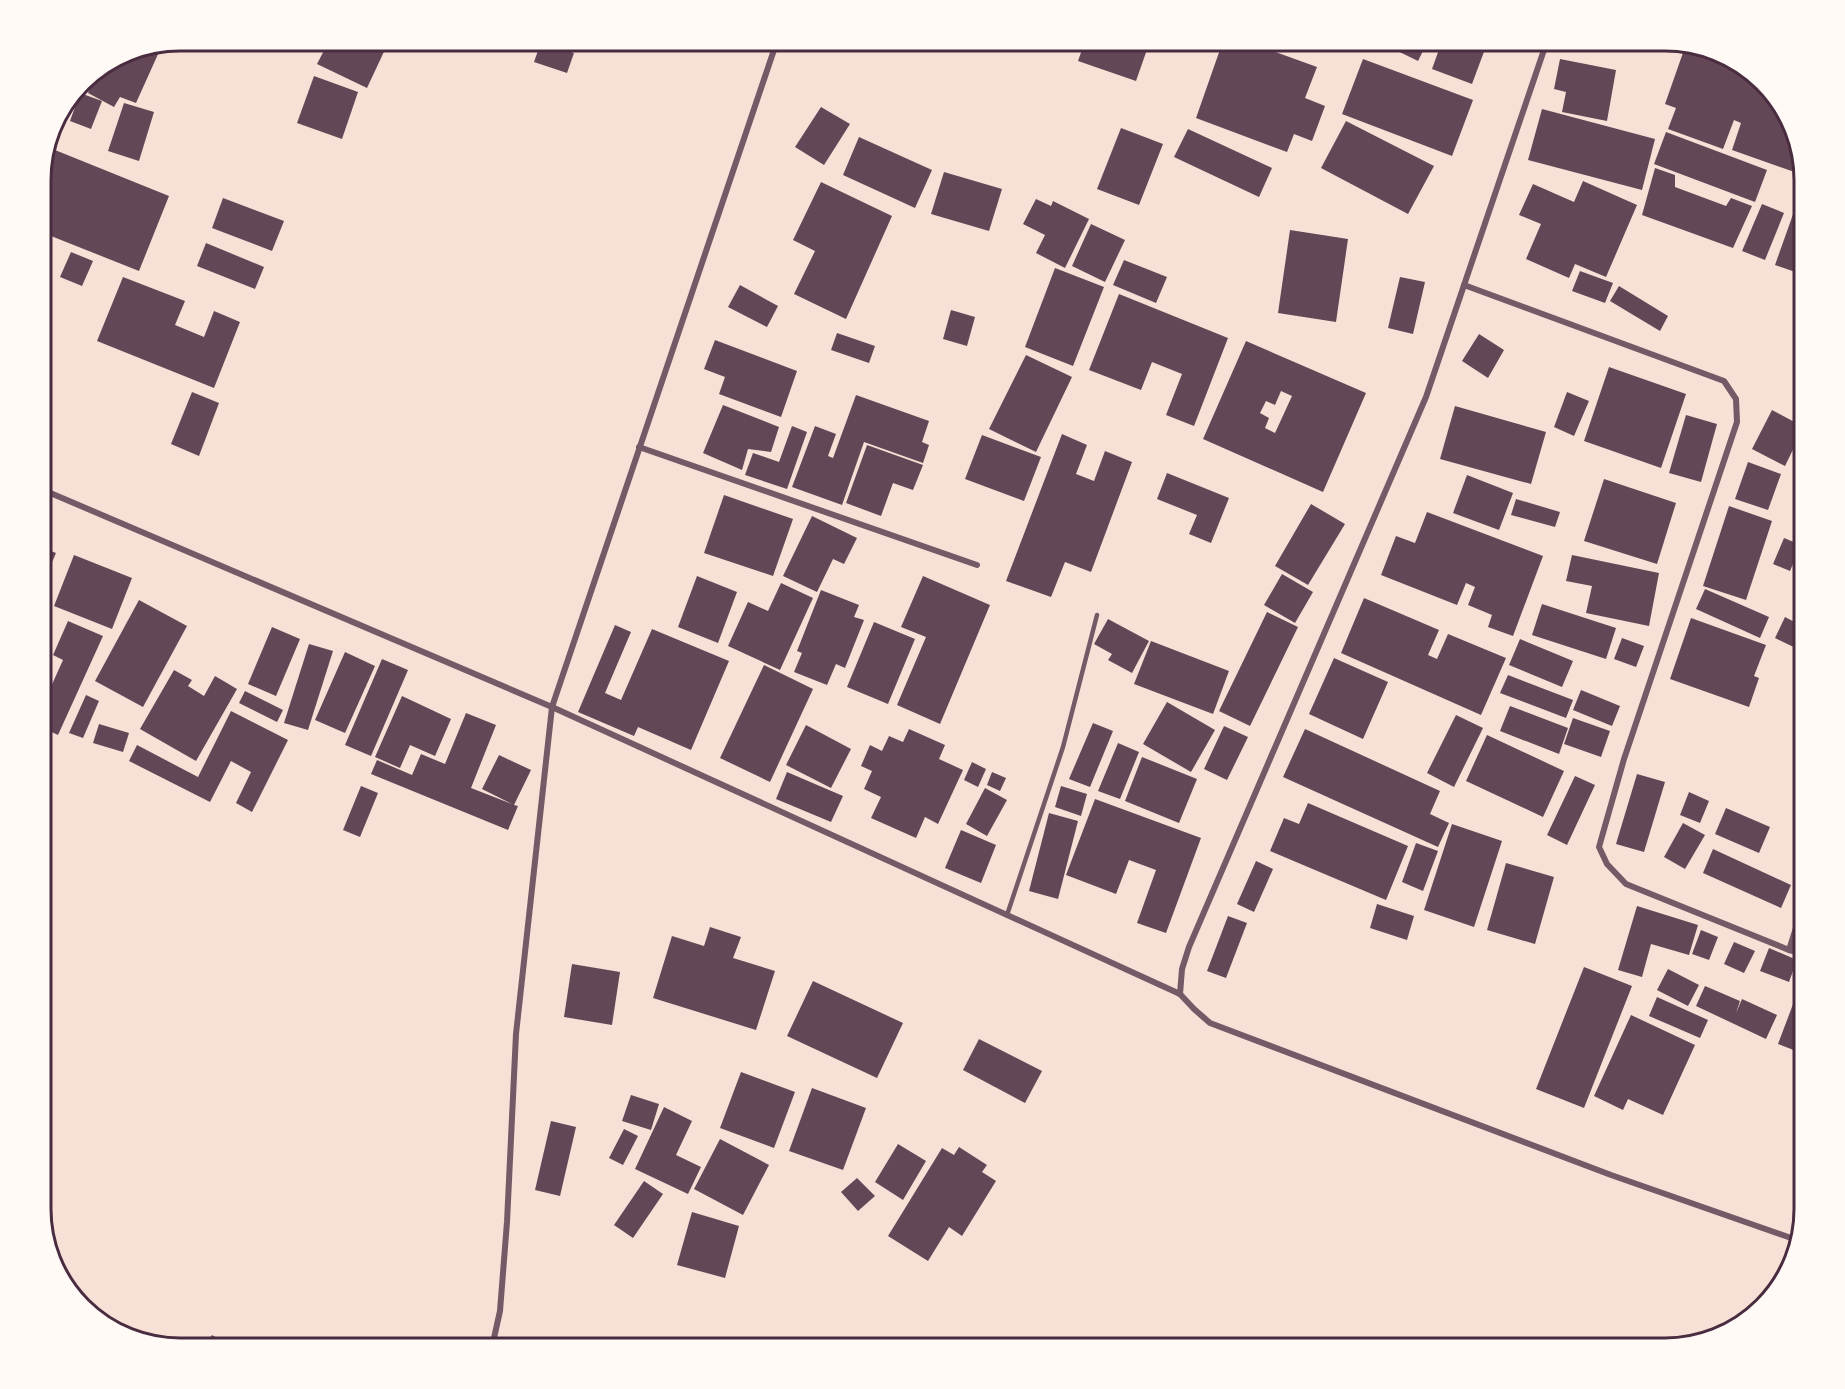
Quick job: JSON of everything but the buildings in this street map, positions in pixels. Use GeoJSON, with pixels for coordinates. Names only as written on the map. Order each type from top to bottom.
{"type":"FeatureCollection","features":[{"type":"Feature","properties":{"kind":"street"},"geometry":{"type":"LineString","coordinates":[[494,1338],[500,1311],[507,1222],[516,1034],[552,707],[773,51]]}},
{"type":"Feature","properties":{"kind":"street"},"geometry":{"type":"LineString","coordinates":[[1180,994],[1182,969],[1189,947],[1426,397],[1543,51]]}},
{"type":"Feature","properties":{"kind":"street"},"geometry":{"type":"LineString","coordinates":[[1464,285],[1724,381],[1736,399],[1737,422],[1624,759],[1599,847],[1607,864],[1626,884],[1794,951]]}},
{"type":"Feature","properties":{"kind":"street"},"geometry":{"type":"LineString","coordinates":[[639,447],[977,565]]}},
{"type":"Feature","properties":{"kind":"street"},"geometry":{"type":"LineString","coordinates":[[51,493],[552,707],[1180,994],[1210,1023],[1611,1175],[1791,1238]]}},
{"type":"Feature","properties":{"kind":"street"},"geometry":{"type":"LineString","coordinates":[[1789,950],[1794,934]]}},
{"type":"Feature","properties":{"kind":"lane"},"geometry":{"type":"LineString","coordinates":[[1007,915],[1063,747],[1097,615]]}}]}
